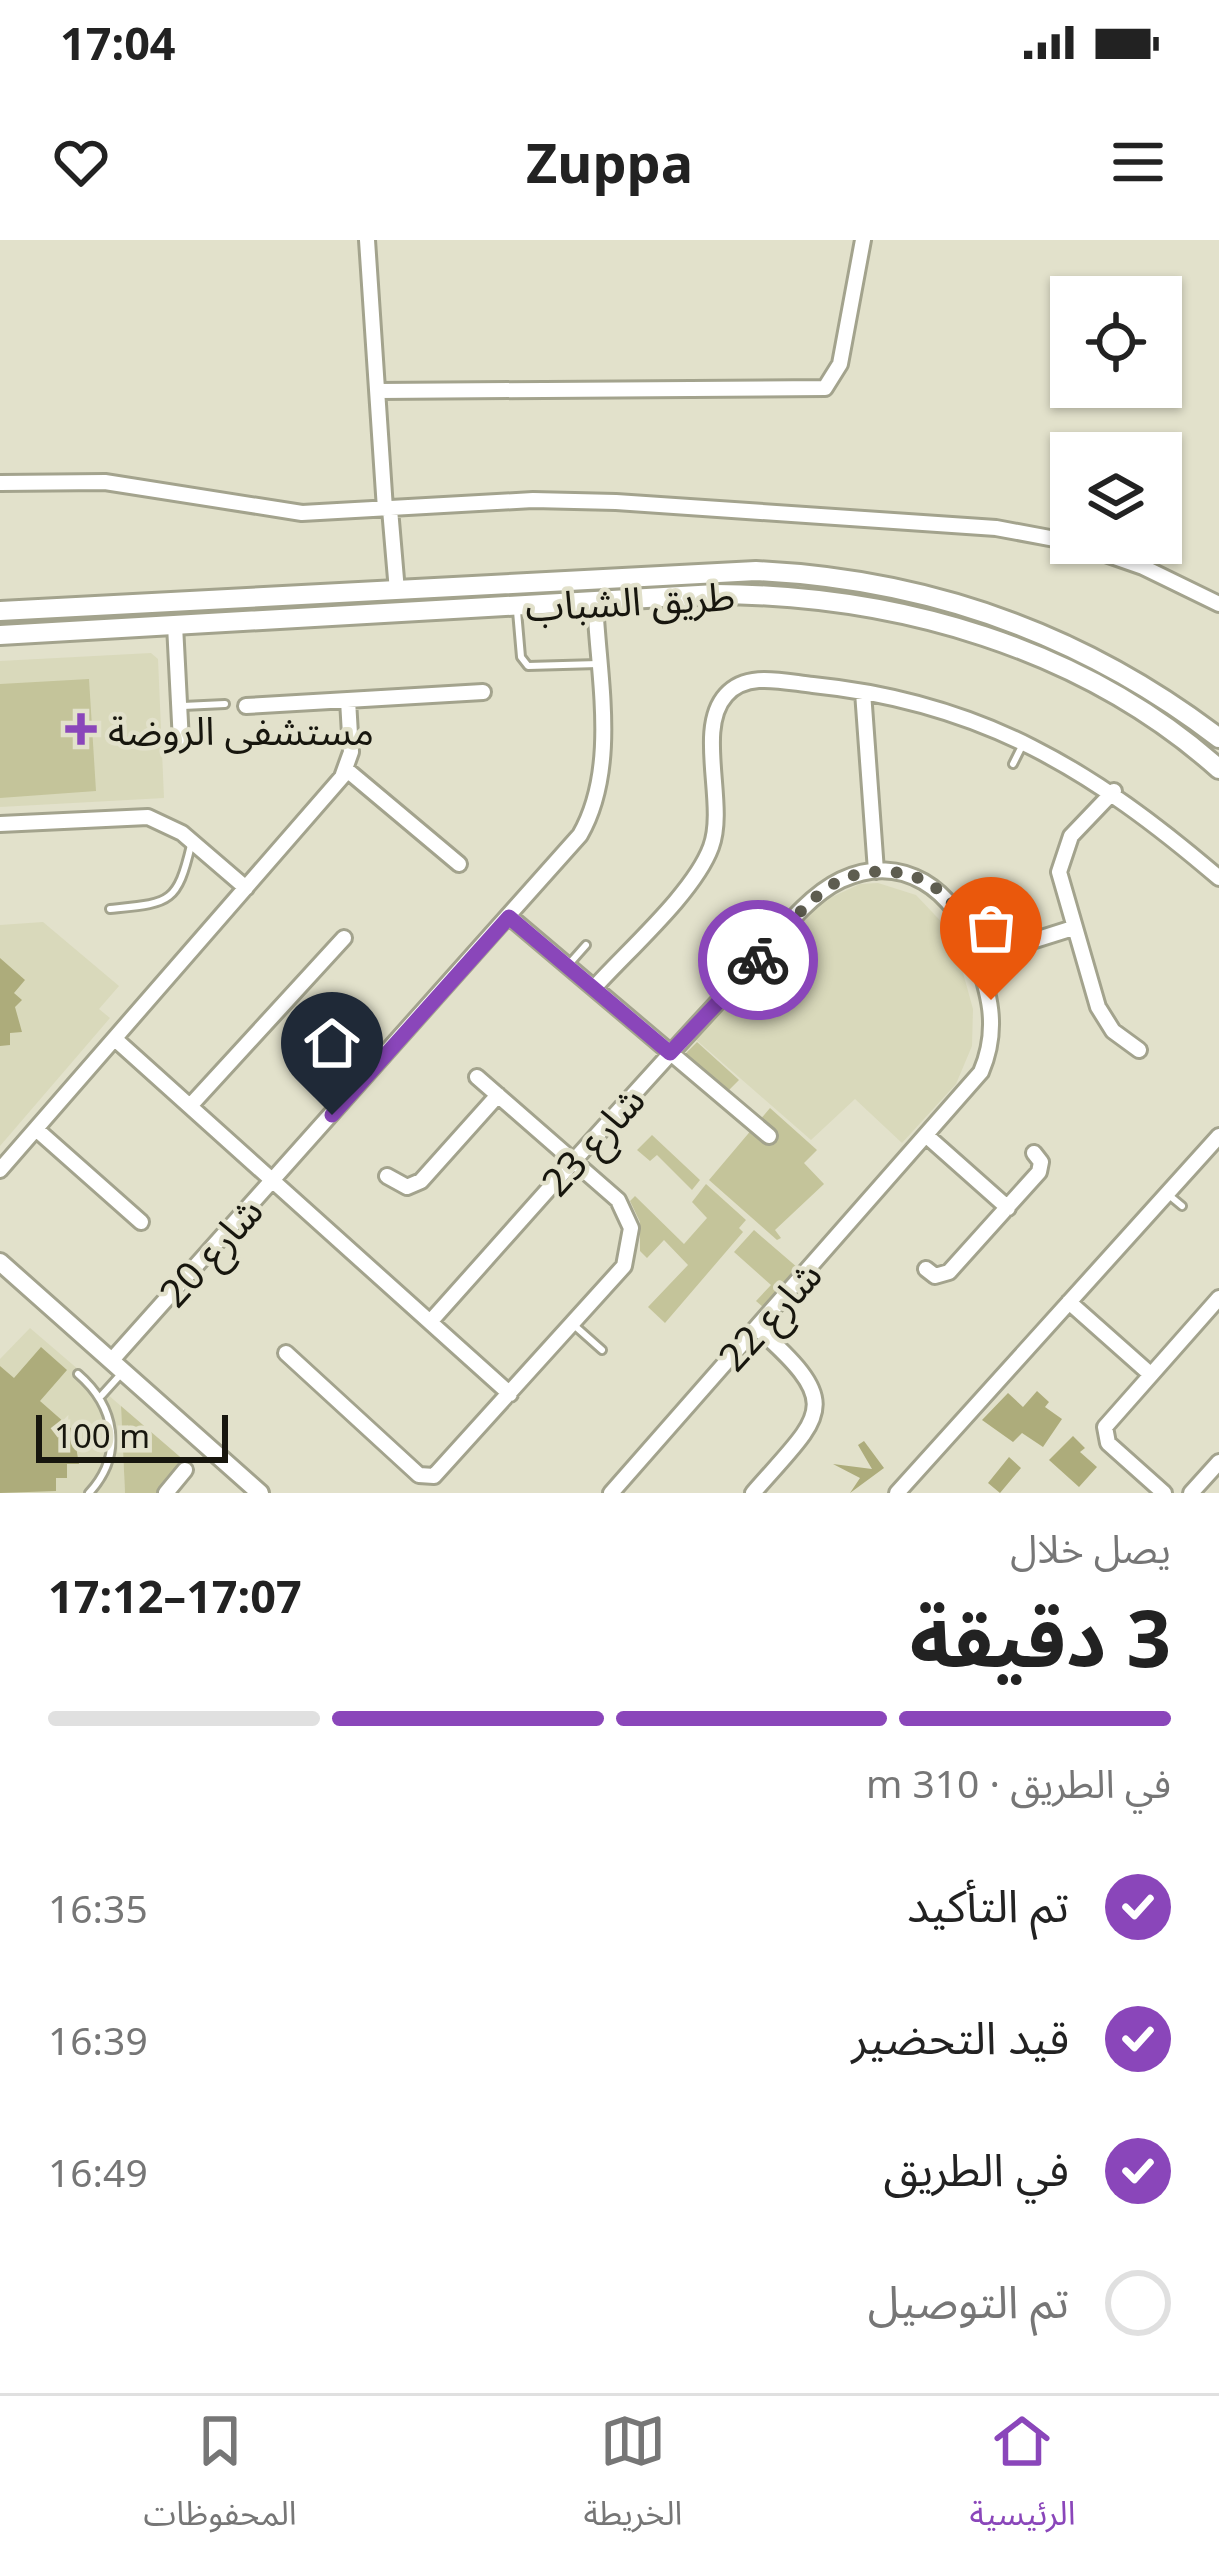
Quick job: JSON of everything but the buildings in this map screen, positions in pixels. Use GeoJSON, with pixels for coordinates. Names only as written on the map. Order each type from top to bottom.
{"type":"FeatureCollection","features":[{"type":"Feature","properties":{"kind":"main road","name":"طريق الشباب"},"geometry":{"type":"LineString","coordinates":[[0,611],[756,571],[874,583],[969,606],[1059,640],[1156,694],[1219,738]]}},
{"type":"Feature","properties":{"kind":"main road","name":"طريق الشباب"},"geometry":{"type":"LineString","coordinates":[[0,635],[595,601],[796,596],[952,626],[1082,678],[1173,732],[1219,769]]}},
{"type":"Feature","properties":{"kind":"street"},"geometry":{"type":"LineString","coordinates":[[367,240],[397,591]]}},
{"type":"Feature","properties":{"kind":"street"},"geometry":{"type":"LineString","coordinates":[[378,391],[825,388],[840,364],[863,240]]}},
{"type":"Feature","properties":{"kind":"street"},"geometry":{"type":"LineString","coordinates":[[0,483],[105,482],[281,512],[533,500],[616,502],[996,528],[1050,538]]}},
{"type":"Feature","properties":{"kind":"street"},"geometry":{"type":"LineString","coordinates":[[1134,564],[1219,604]]}},
{"type":"Feature","properties":{"kind":"street","name":"شارع 20"},"geometry":{"type":"LineString","coordinates":[[117,1366],[273,1181],[571,849],[594,808],[602,767],[595,601]]}},
{"type":"Feature","properties":{"kind":"street"},"geometry":{"type":"LineString","coordinates":[[175,625],[181,742]]}},
{"type":"Feature","properties":{"kind":"street"},"geometry":{"type":"LineString","coordinates":[[594,988],[707,856],[717,824],[714,721],[723,698],[736,686],[760,680],[863,692],[949,711],[1024,740],[1114,791],[1219,878]]}},
{"type":"Feature","properties":{"kind":"street"},"geometry":{"type":"LineString","coordinates":[[246,706],[483,692]]}},
{"type":"Feature","properties":{"kind":"street"},"geometry":{"type":"LineString","coordinates":[[863,692],[876,871],[910,874],[941,892],[964,918],[993,1012],[989,1050],[968,1092],[928,1137],[1008,1208]]}},
{"type":"Feature","properties":{"kind":"street"},"geometry":{"type":"LineString","coordinates":[[0,1170],[346,770],[348,700]]}},
{"type":"Feature","properties":{"kind":"street"},"geometry":{"type":"LineString","coordinates":[[346,770],[458,864]]}},
{"type":"Feature","properties":{"kind":"street"},"geometry":{"type":"LineString","coordinates":[[1114,791],[1071,836],[1060,861],[1073,928],[1102,1015],[1138,1050]]}},
{"type":"Feature","properties":{"kind":"street"},"geometry":{"type":"LineString","coordinates":[[0,824],[148,818],[192,841],[246,888]]}},
{"type":"Feature","properties":{"kind":"street","name":"شارع 23"},"geometry":{"type":"LineString","coordinates":[[430,1322],[670,1053],[822,892],[845,878],[876,871]]}},
{"type":"Feature","properties":{"kind":"street"},"geometry":{"type":"LineString","coordinates":[[509,917],[769,1136]]}},
{"type":"Feature","properties":{"kind":"street"},"geometry":{"type":"LineString","coordinates":[[978,958],[1073,928]]}},
{"type":"Feature","properties":{"kind":"street"},"geometry":{"type":"LineString","coordinates":[[190,1106],[344,938]]}},
{"type":"Feature","properties":{"kind":"street"},"geometry":{"type":"LineString","coordinates":[[115,1039],[510,1394]]}},
{"type":"Feature","properties":{"kind":"street"},"geometry":{"type":"LineString","coordinates":[[286,1353],[424,1477],[441,1470],[624,1266],[632,1238],[618,1200],[477,1077]]}},
{"type":"Feature","properties":{"kind":"street"},"geometry":{"type":"LineString","coordinates":[[387,1176],[402,1186],[417,1184],[498,1095]]}},
{"type":"Feature","properties":{"kind":"street"},"geometry":{"type":"LineString","coordinates":[[36,1129],[141,1222]]}},
{"type":"Feature","properties":{"kind":"street"},"geometry":{"type":"LineString","coordinates":[[897,1493],[1219,1136]]}},
{"type":"Feature","properties":{"kind":"street","name":"شارع 22"},"geometry":{"type":"LineString","coordinates":[[616,1492],[928,1137]]}},
{"type":"Feature","properties":{"kind":"street"},"geometry":{"type":"LineString","coordinates":[[926,1269],[935,1276],[949,1272],[1039,1172],[1041,1162],[1034,1154]]}},
{"type":"Feature","properties":{"kind":"street"},"geometry":{"type":"LineString","coordinates":[[0,1262],[260,1493]]}},
{"type":"Feature","properties":{"kind":"street"},"geometry":{"type":"LineString","coordinates":[[1165,1493],[1105,1437],[1109,1415],[1219,1298]]}},
{"type":"Feature","properties":{"kind":"street"},"geometry":{"type":"LineString","coordinates":[[1069,1303],[1149,1373]]}},
{"type":"Feature","properties":{"kind":"street"},"geometry":{"type":"LineString","coordinates":[[753,1493],[808,1430],[816,1411],[807,1375],[758,1328]]}},
{"type":"Feature","properties":{"kind":"street"},"geometry":{"type":"LineString","coordinates":[[1191,1493],[1219,1462]]}},
{"type":"Feature","properties":{"kind":"street"},"geometry":{"type":"LineString","coordinates":[[166,1493],[185,1470]]}},
{"type":"Feature","properties":{"kind":"lane"},"geometry":{"type":"LineString","coordinates":[[516,605],[521,657],[528,666],[598,664]]}},
{"type":"Feature","properties":{"kind":"lane"},"geometry":{"type":"LineString","coordinates":[[179,706],[225,704]]}},
{"type":"Feature","properties":{"kind":"lane"},"geometry":{"type":"LineString","coordinates":[[1013,764],[1024,740]]}},
{"type":"Feature","properties":{"kind":"lane"},"geometry":{"type":"LineString","coordinates":[[110,909],[160,904],[174,894],[182,885],[192,841]]}},
{"type":"Feature","properties":{"kind":"lane"},"geometry":{"type":"LineString","coordinates":[[568,966],[586,945]]}},
{"type":"Feature","properties":{"kind":"lane"},"geometry":{"type":"LineString","coordinates":[[1168,1193],[1182,1206]]}},
{"type":"Feature","properties":{"kind":"lane"},"geometry":{"type":"LineString","coordinates":[[573,1323],[602,1350]]}},
{"type":"Feature","properties":{"kind":"lane"},"geometry":{"type":"LineString","coordinates":[[102,1395],[117,1366]]}},
{"type":"Feature","properties":{"kind":"lane"},"geometry":{"type":"LineString","coordinates":[[78,1374],[102,1395],[109,1414],[110,1456],[89,1493]]}},
{"type":"Feature","properties":{"kind":"lane"},"geometry":{"type":"LineString","coordinates":[[978,1377],[991,1389]]}},
{"type":"Feature","properties":{"kind":"shaded area"},"geometry":{"type":"Polygon","coordinates":[[[712,584],[849,595],[980,626],[1104,677],[1163,712],[1219,754],[1219,764],[998,638],[784,595],[0,633],[0,623],[712,584]]]}},
{"type":"Feature","properties":{"kind":"shaded area","name":"مستشفى الروضة"},"geometry":{"type":"Polygon","coordinates":[[[151,653],[158,659],[164,798],[0,807],[0,661],[151,653]]]}},
{"type":"Feature","properties":{"kind":"shaded area"},"geometry":{"type":"Polygon","coordinates":[[[89,679],[96,791],[0,798],[0,684],[89,679]]]}},
{"type":"Feature","properties":{"kind":"shaded area"},"geometry":{"type":"Polygon","coordinates":[[[878,883],[916,895],[952,933],[973,1009],[972,1046],[956,1084],[902,1143],[855,1099],[811,1140],[694,1038],[819,903],[860,884],[878,883]]]}},
{"type":"Feature","properties":{"kind":"shaded area"},"geometry":{"type":"Polygon","coordinates":[[[43,922],[119,986],[99,1009],[110,1018],[0,1146],[0,925],[43,922]]]}},
{"type":"Feature","properties":{"kind":"shaded area"},"geometry":{"type":"Polygon","coordinates":[[[697,1042],[739,1080],[725,1094],[683,1056],[697,1042]]]}},
{"type":"Feature","properties":{"kind":"shaded area"},"geometry":{"type":"Polygon","coordinates":[[[770,1108],[817,1150],[804,1163],[824,1184],[775,1230],[781,1238],[777,1240],[709,1180],[770,1108]]]}},
{"type":"Feature","properties":{"kind":"shaded area"},"geometry":{"type":"Polygon","coordinates":[[[652,1135],[700,1180],[692,1190],[657,1155],[650,1161],[637,1150],[652,1135]]]}},
{"type":"Feature","properties":{"kind":"shaded area"},"geometry":{"type":"Polygon","coordinates":[[[706,1184],[746,1220],[739,1228],[743,1232],[665,1323],[648,1307],[688,1265],[664,1240],[647,1258],[640,1251],[640,1222],[630,1201],[635,1196],[684,1244],[707,1218],[692,1202],[706,1184]]]}},
{"type":"Feature","properties":{"kind":"shaded area"},"geometry":{"type":"Polygon","coordinates":[[[754,1230],[798,1268],[763,1307],[756,1301],[771,1285],[734,1252],[754,1230]]]}},
{"type":"Feature","properties":{"kind":"shaded area"},"geometry":{"type":"Polygon","coordinates":[[[30,1328],[121,1406],[125,1493],[0,1493],[0,1359],[30,1328]]]}},
{"type":"Feature","properties":{"kind":"shaded area"},"geometry":{"type":"Polygon","coordinates":[[[121,1406],[186,1462],[160,1493],[125,1493],[121,1406]]]}},
{"type":"Feature","properties":{"kind":"way so far"},"geometry":{"type":"LineString","coordinates":[[758,960],[833,884],[876,871],[910,874],[932,885],[958,908],[991,1000]]}},
{"type":"Feature","properties":{"kind":"place","name":"مستشفى الروضة"},"geometry":{"type":"Point","coordinates":[81,729]}},
{"type":"Feature","properties":{"kind":"route"},"geometry":{"type":"LineString","coordinates":[[332,1115],[509,917],[670,1053],[758,960]]}}]}
